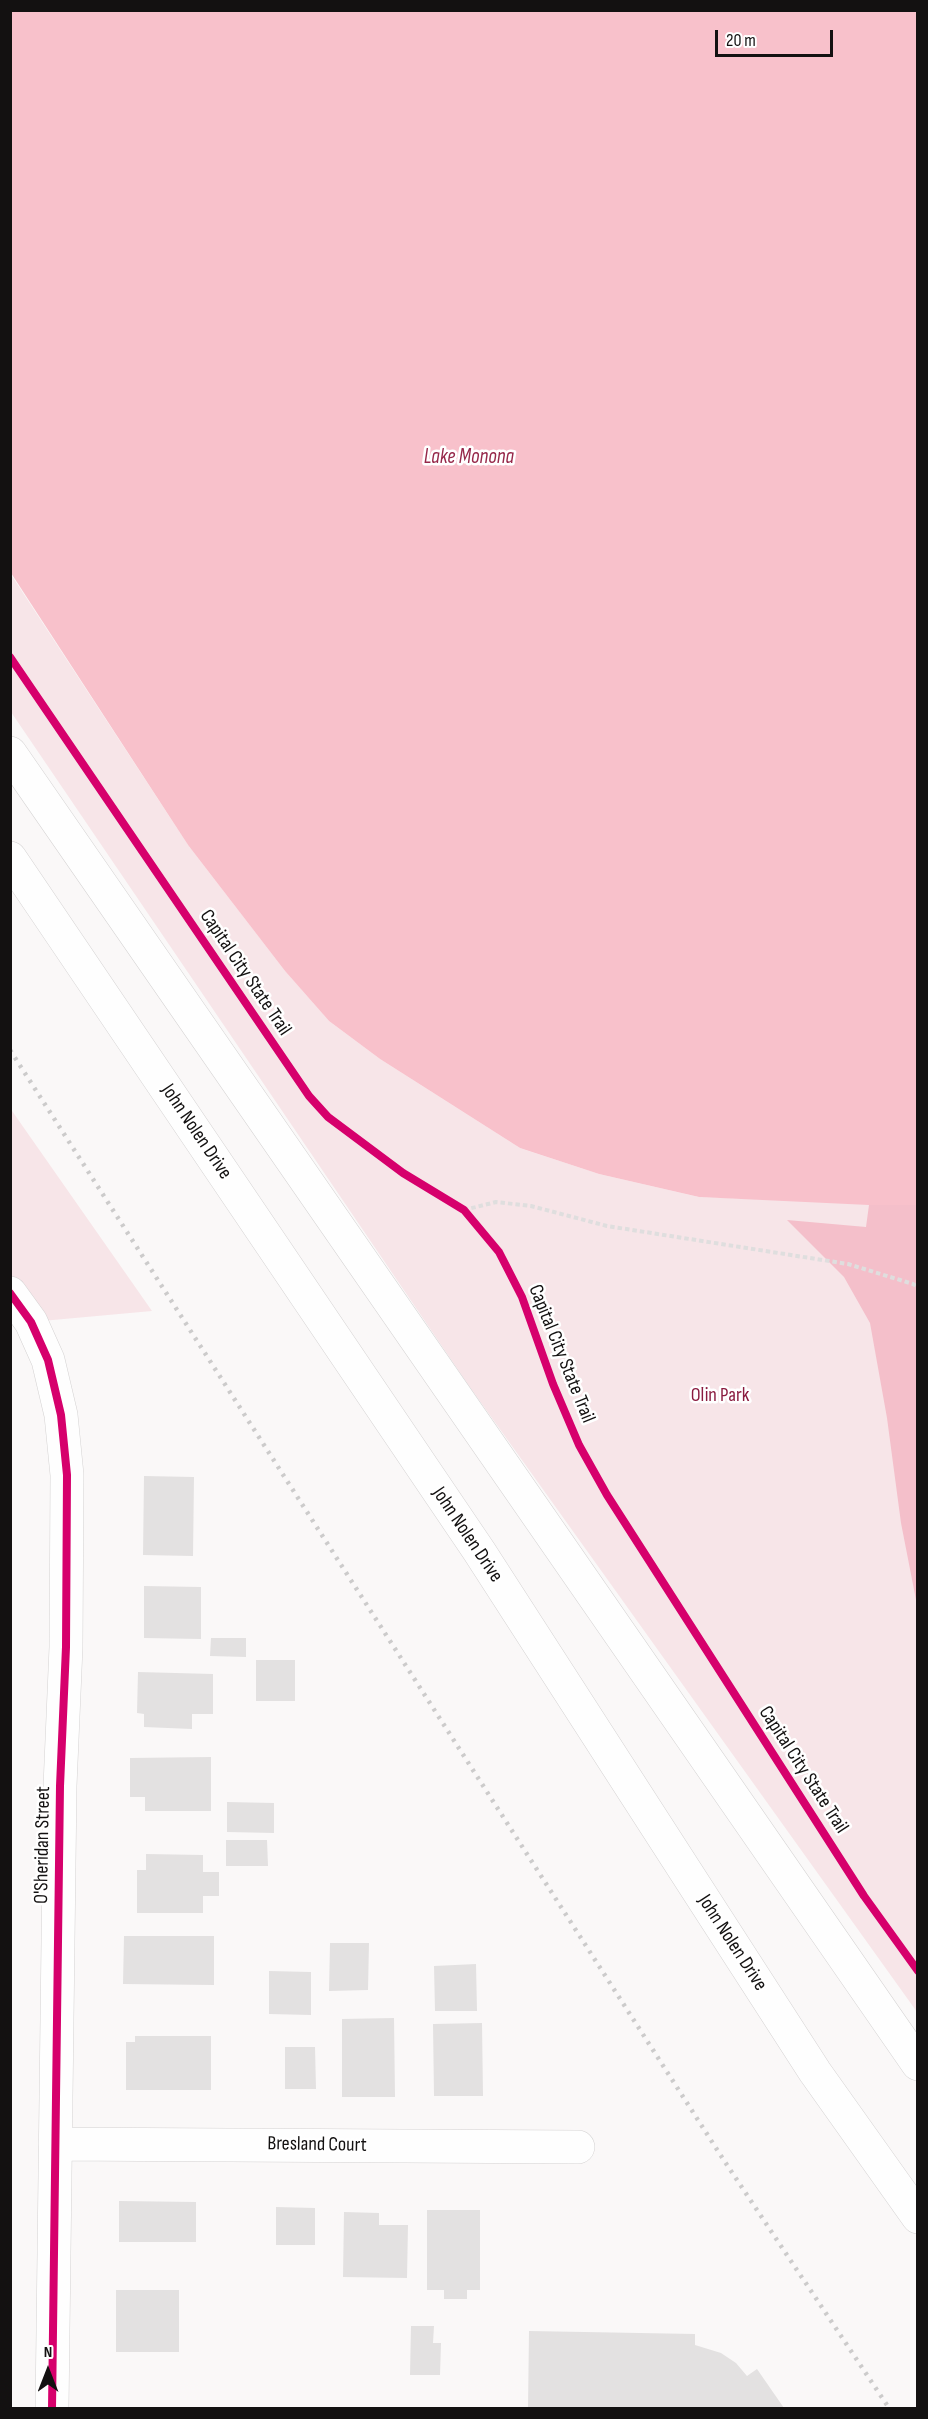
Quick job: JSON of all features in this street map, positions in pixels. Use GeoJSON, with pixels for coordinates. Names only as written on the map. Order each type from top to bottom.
{"type":"FeatureCollection","features":[{"type":"Feature","properties":{"kind":"main road"},"geometry":{"type":"LineString","coordinates":[[10,753],[918,2064]]}},
{"type":"Feature","properties":{"kind":"main road","name":"John Nolen Drive"},"geometry":{"type":"LineString","coordinates":[[10,858],[478,1551],[815,2072],[918,2217]]}},
{"type":"Feature","properties":{"kind":"main road","name":"O'Sheridan Street"},"geometry":{"type":"LineString","coordinates":[[10,1293],[31,1322],[48,1360],[61,1414],[67,1475],[66,1647],[60,1786],[52,2409]]}},
{"type":"Feature","properties":{"kind":"main road","name":"Bresland Court"},"geometry":{"type":"LineString","coordinates":[[55,2144],[578,2147]]}},
{"type":"Feature","properties":{"kind":"path"},"geometry":{"type":"LineString","coordinates":[[464,1210],[496,1203],[531,1206],[607,1226],[848,1264],[918,1287]]}},
{"type":"Feature","properties":{"kind":"path"},"geometry":{"type":"LineString","coordinates":[[454,1204],[471,1218]]}},
{"type":"Feature","properties":{"kind":"green space","name":"Olin Park"},"geometry":{"type":"Polygon","coordinates":[[[10,573],[188,845],[285,971],[329,1021],[380,1059],[520,1148],[599,1174],[699,1197],[917,1205],[917,2012],[469,1386],[11,712],[10,573]]]}},
{"type":"Feature","properties":{"kind":"green space"},"geometry":{"type":"Polygon","coordinates":[[[10,1108],[152,1311],[31,1322],[11,1293],[10,1108]]]}},
{"type":"Feature","properties":{"kind":"shaded area"},"geometry":{"type":"Polygon","coordinates":[[[869,1205],[917,1205],[917,1605],[901,1523],[887,1418],[870,1323],[844,1277],[787,1220],[866,1227],[869,1205]]]}},
{"type":"Feature","properties":{"kind":"water","name":"Lake Monona"},"geometry":{"type":"Polygon","coordinates":[[[11,10],[917,11],[917,1205],[699,1197],[599,1174],[520,1148],[380,1059],[329,1021],[285,971],[188,845],[11,573],[11,10]]]}},
{"type":"Feature","properties":{"kind":"building"},"geometry":{"type":"Polygon","coordinates":[[[144,1476],[194,1477],[193,1556],[143,1555],[144,1476]]]}},
{"type":"Feature","properties":{"kind":"building"},"geometry":{"type":"Polygon","coordinates":[[[144,1586],[201,1587],[201,1639],[144,1638],[144,1586]]]}},
{"type":"Feature","properties":{"kind":"building"},"geometry":{"type":"Polygon","coordinates":[[[211,1638],[246,1638],[246,1657],[210,1656],[211,1638]]]}},
{"type":"Feature","properties":{"kind":"building"},"geometry":{"type":"Polygon","coordinates":[[[256,1660],[295,1660],[295,1701],[256,1701],[256,1660]]]}},
{"type":"Feature","properties":{"kind":"building"},"geometry":{"type":"Polygon","coordinates":[[[138,1672],[213,1674],[213,1714],[192,1714],[192,1729],[144,1727],[144,1714],[137,1713],[138,1672]]]}},
{"type":"Feature","properties":{"kind":"building"},"geometry":{"type":"Polygon","coordinates":[[[211,1757],[211,1811],[145,1811],[145,1797],[130,1797],[130,1758],[211,1757]]]}},
{"type":"Feature","properties":{"kind":"building"},"geometry":{"type":"Polygon","coordinates":[[[227,1802],[274,1803],[274,1833],[227,1832],[227,1802]]]}},
{"type":"Feature","properties":{"kind":"building"},"geometry":{"type":"Polygon","coordinates":[[[226,1840],[267,1840],[268,1866],[226,1866],[226,1840]]]}},
{"type":"Feature","properties":{"kind":"building"},"geometry":{"type":"Polygon","coordinates":[[[146,1854],[203,1855],[203,1872],[219,1872],[219,1896],[203,1896],[203,1913],[137,1913],[137,1870],[146,1870],[146,1854]]]}},
{"type":"Feature","properties":{"kind":"building"},"geometry":{"type":"Polygon","coordinates":[[[124,1936],[214,1936],[214,1985],[123,1984],[124,1936]]]}},
{"type":"Feature","properties":{"kind":"building"},"geometry":{"type":"Polygon","coordinates":[[[330,1943],[369,1943],[368,1990],[329,1991],[330,1943]]]}},
{"type":"Feature","properties":{"kind":"building"},"geometry":{"type":"Polygon","coordinates":[[[476,1964],[477,2011],[435,2011],[434,1966],[476,1964]]]}},
{"type":"Feature","properties":{"kind":"building"},"geometry":{"type":"Polygon","coordinates":[[[269,1971],[311,1972],[311,2015],[269,2014],[269,1971]]]}},
{"type":"Feature","properties":{"kind":"building"},"geometry":{"type":"Polygon","coordinates":[[[394,2018],[395,2097],[342,2097],[342,2019],[394,2018]]]}},
{"type":"Feature","properties":{"kind":"building"},"geometry":{"type":"Polygon","coordinates":[[[482,2023],[483,2096],[434,2096],[433,2024],[482,2023]]]}},
{"type":"Feature","properties":{"kind":"building"},"geometry":{"type":"Polygon","coordinates":[[[135,2036],[211,2036],[211,2090],[126,2090],[126,2042],[135,2042],[135,2036]]]}},
{"type":"Feature","properties":{"kind":"building"},"geometry":{"type":"Polygon","coordinates":[[[285,2047],[315,2047],[316,2089],[285,2089],[285,2047]]]}},
{"type":"Feature","properties":{"kind":"building"},"geometry":{"type":"Polygon","coordinates":[[[119,2201],[196,2202],[196,2242],[119,2242],[119,2201]]]}},
{"type":"Feature","properties":{"kind":"building"},"geometry":{"type":"Polygon","coordinates":[[[276,2207],[315,2208],[315,2245],[276,2245],[276,2207]]]}},
{"type":"Feature","properties":{"kind":"building"},"geometry":{"type":"Polygon","coordinates":[[[427,2210],[480,2210],[480,2290],[467,2290],[467,2299],[444,2299],[444,2290],[427,2290],[427,2210]]]}},
{"type":"Feature","properties":{"kind":"building"},"geometry":{"type":"Polygon","coordinates":[[[344,2212],[379,2213],[379,2225],[408,2225],[407,2278],[343,2277],[344,2212]]]}},
{"type":"Feature","properties":{"kind":"building"},"geometry":{"type":"Polygon","coordinates":[[[116,2290],[179,2290],[179,2352],[116,2352],[116,2290]]]}},
{"type":"Feature","properties":{"kind":"building"},"geometry":{"type":"Polygon","coordinates":[[[411,2326],[434,2326],[433,2343],[441,2343],[440,2375],[410,2375],[411,2326]]]}},
{"type":"Feature","properties":{"kind":"building"},"geometry":{"type":"Polygon","coordinates":[[[529,2331],[695,2334],[695,2345],[721,2353],[736,2363],[747,2376],[757,2369],[784,2408],[528,2408],[529,2331]]]}},
{"type":"Feature","properties":{"kind":"railway"},"geometry":{"type":"LineString","coordinates":[[10,1050],[725,2162],[889,2408]]}},
{"type":"Feature","properties":{"kind":"cycle path","name":"Capital City State Trail"},"geometry":{"type":"LineString","coordinates":[[10,657],[309,1096],[328,1117],[403,1173],[464,1210],[499,1252],[522,1297],[553,1384],[579,1445],[607,1495],[864,1896],[918,1971]]}},
{"type":"Feature","properties":{"kind":"cycle path"},"geometry":{"type":"LineString","coordinates":[[10,1293],[31,1322],[48,1360],[61,1415],[67,1475],[66,1647],[60,1786],[52,2408]]}}]}
